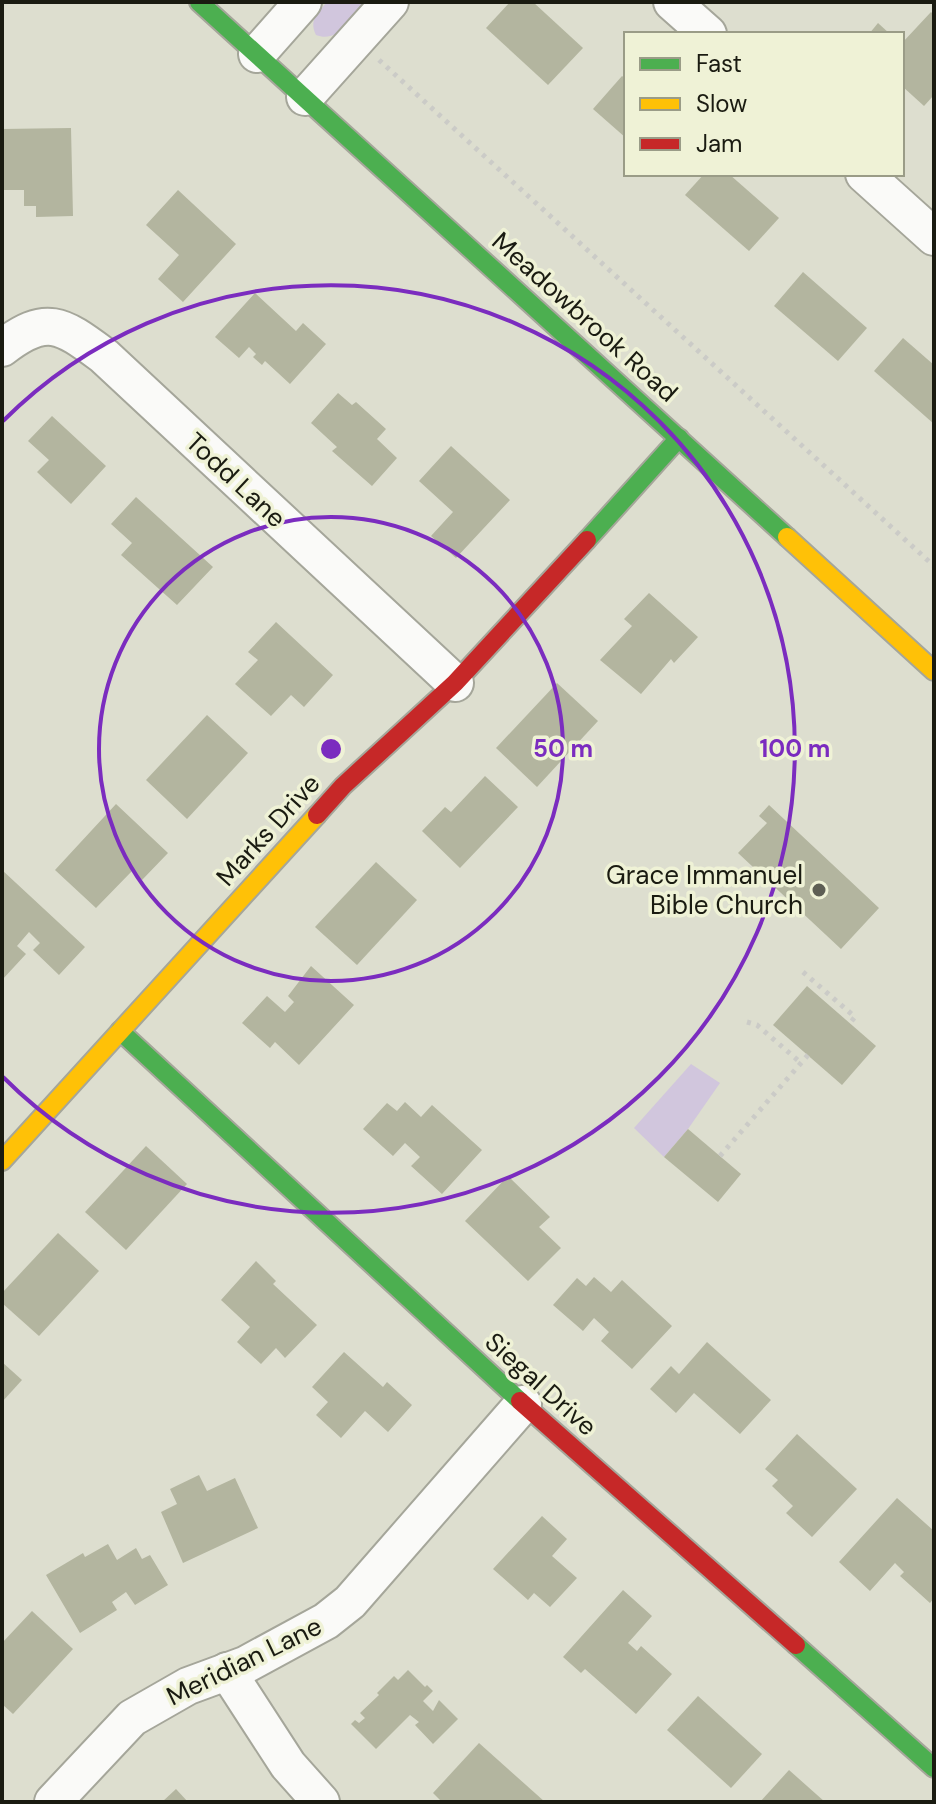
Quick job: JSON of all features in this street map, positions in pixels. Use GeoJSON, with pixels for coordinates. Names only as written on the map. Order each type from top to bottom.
{"type":"FeatureCollection","features":[{"type":"Feature","properties":{"kind":"street","name":"Meadowbrook Road"},"geometry":{"type":"LineString","coordinates":[[199,2],[934,671]]}},
{"type":"Feature","properties":{"kind":"street"},"geometry":{"type":"LineString","coordinates":[[257,54],[303,2]]}},
{"type":"Feature","properties":{"kind":"street"},"geometry":{"type":"LineString","coordinates":[[305,97],[390,2]]}},
{"type":"Feature","properties":{"kind":"street"},"geometry":{"type":"LineString","coordinates":[[672,2],[706,32]]}},
{"type":"Feature","properties":{"kind":"street"},"geometry":{"type":"LineString","coordinates":[[866,176],[934,237]]}},
{"type":"Feature","properties":{"kind":"street","name":"Todd Lane"},"geometry":{"type":"LineString","coordinates":[[2,348],[25,331],[50,325],[75,334],[104,356],[455,683]]}},
{"type":"Feature","properties":{"kind":"street","name":"Marks Drive"},"geometry":{"type":"LineString","coordinates":[[2,1161],[343,786],[455,683],[679,438]]}},
{"type":"Feature","properties":{"kind":"street","name":"Siegal Drive"},"geometry":{"type":"LineString","coordinates":[[120,1031],[523,1404],[934,1768]]}},
{"type":"Feature","properties":{"kind":"street","name":"Meridian Lane"},"geometry":{"type":"LineString","coordinates":[[53,1802],[132,1718],[188,1686],[245,1665],[326,1621],[350,1602],[523,1404]]}},
{"type":"Feature","properties":{"kind":"street"},"geometry":{"type":"LineString","coordinates":[[227,1671],[279,1753],[321,1802]]}},
{"type":"Feature","properties":{"kind":"path"},"geometry":{"type":"LineString","coordinates":[[380,61],[934,566]]}},
{"type":"Feature","properties":{"kind":"path"},"geometry":{"type":"LineString","coordinates":[[803,972],[855,1017],[850,1023]]}},
{"type":"Feature","properties":{"kind":"path"},"geometry":{"type":"LineString","coordinates":[[747,1022],[757,1025],[801,1063]]}},
{"type":"Feature","properties":{"kind":"path"},"geometry":{"type":"LineString","coordinates":[[720,1156],[808,1055]]}},
{"type":"Feature","properties":{"kind":"shaded area"},"geometry":{"type":"Polygon","coordinates":[[[327,2],[367,2],[345,28],[324,37],[316,35],[313,25],[315,17],[327,2]]]}},
{"type":"Feature","properties":{"kind":"shaded area"},"geometry":{"type":"Polygon","coordinates":[[[691,1064],[720,1083],[664,1157],[634,1128],[691,1064]]]}},
{"type":"Feature","properties":{"kind":"building"},"geometry":{"type":"Polygon","coordinates":[[[510,2],[533,2],[583,48],[548,85],[486,28],[510,2]]]}},
{"type":"Feature","properties":{"kind":"building"},"geometry":{"type":"Polygon","coordinates":[[[931,12],[934,15],[934,95],[924,106],[904,88],[904,41],[931,12]]]}},
{"type":"Feature","properties":{"kind":"building"},"geometry":{"type":"Polygon","coordinates":[[[878,23],[888,32],[871,32],[878,23]]]}},
{"type":"Feature","properties":{"kind":"building"},"geometry":{"type":"Polygon","coordinates":[[[622,76],[624,78],[624,136],[593,109],[622,76]]]}},
{"type":"Feature","properties":{"kind":"building"},"geometry":{"type":"Polygon","coordinates":[[[71,128],[73,216],[36,217],[36,206],[24,206],[24,190],[2,190],[2,129],[71,128]]]}},
{"type":"Feature","properties":{"kind":"building"},"geometry":{"type":"Polygon","coordinates":[[[702,176],[731,176],[779,218],[749,251],[685,195],[702,176]]]}},
{"type":"Feature","properties":{"kind":"building"},"geometry":{"type":"Polygon","coordinates":[[[178,190],[236,244],[183,302],[158,279],[179,255],[146,225],[178,190]]]}},
{"type":"Feature","properties":{"kind":"building"},"geometry":{"type":"Polygon","coordinates":[[[803,272],[867,328],[838,361],[774,306],[803,272]]]}},
{"type":"Feature","properties":{"kind":"building"},"geometry":{"type":"Polygon","coordinates":[[[255,293],[296,331],[303,323],[326,344],[290,384],[265,361],[262,365],[253,357],[256,354],[249,347],[239,358],[215,337],[255,293]]]}},
{"type":"Feature","properties":{"kind":"building"},"geometry":{"type":"Polygon","coordinates":[[[903,338],[934,365],[934,424],[874,371],[903,338]]]}},
{"type":"Feature","properties":{"kind":"building"},"geometry":{"type":"Polygon","coordinates":[[[338,393],[352,405],[356,402],[386,429],[377,439],[397,458],[372,486],[332,451],[337,447],[311,423],[338,393]]]}},
{"type":"Feature","properties":{"kind":"building"},"geometry":{"type":"Polygon","coordinates":[[[52,416],[106,466],[71,504],[37,472],[49,460],[28,441],[52,416]]]}},
{"type":"Feature","properties":{"kind":"building"},"geometry":{"type":"Polygon","coordinates":[[[451,446],[510,500],[456,558],[431,536],[453,512],[419,481],[451,446]]]}},
{"type":"Feature","properties":{"kind":"building"},"geometry":{"type":"Polygon","coordinates":[[[136,497],[213,567],[177,605],[121,555],[132,543],[111,524],[136,497]]]}},
{"type":"Feature","properties":{"kind":"building"},"geometry":{"type":"Polygon","coordinates":[[[649,593],[698,637],[674,663],[671,659],[641,694],[600,660],[632,626],[624,619],[649,593]]]}},
{"type":"Feature","properties":{"kind":"building"},"geometry":{"type":"Polygon","coordinates":[[[276,622],[333,675],[304,707],[291,695],[271,716],[235,684],[258,660],[248,652],[276,622]]]}},
{"type":"Feature","properties":{"kind":"building"},"geometry":{"type":"Polygon","coordinates":[[[557,683],[598,721],[537,787],[496,748],[557,683]]]}},
{"type":"Feature","properties":{"kind":"building"},"geometry":{"type":"Polygon","coordinates":[[[207,715],[248,753],[187,819],[146,780],[207,715]]]}},
{"type":"Feature","properties":{"kind":"building"},"geometry":{"type":"Polygon","coordinates":[[[485,776],[518,807],[460,868],[422,831],[445,807],[451,812],[485,776]]]}},
{"type":"Feature","properties":{"kind":"building"},"geometry":{"type":"Polygon","coordinates":[[[116,804],[168,853],[142,880],[132,871],[96,908],[55,870],[116,804]]]}},
{"type":"Feature","properties":{"kind":"building","name":"Grace Immanuel Bible Church"},"geometry":{"type":"Polygon","coordinates":[[[769,805],[879,908],[841,949],[738,853],[767,823],[759,816],[769,805]]]}},
{"type":"Feature","properties":{"kind":"building"},"geometry":{"type":"Polygon","coordinates":[[[376,862],[417,900],[357,965],[315,927],[376,862]]]}},
{"type":"Feature","properties":{"kind":"building"},"geometry":{"type":"Polygon","coordinates":[[[2,870],[85,947],[59,975],[33,950],[40,943],[29,932],[17,946],[26,954],[2,980],[2,870]]]}},
{"type":"Feature","properties":{"kind":"building"},"geometry":{"type":"Polygon","coordinates":[[[311,966],[354,1005],[299,1065],[275,1042],[270,1048],[242,1023],[267,996],[285,1012],[294,1002],[288,996],[311,966]]]}},
{"type":"Feature","properties":{"kind":"building"},"geometry":{"type":"Polygon","coordinates":[[[807,986],[876,1046],[842,1085],[773,1025],[807,986]]]}},
{"type":"Feature","properties":{"kind":"building"},"geometry":{"type":"Polygon","coordinates":[[[405,1102],[421,1117],[432,1105],[482,1150],[442,1194],[411,1166],[420,1157],[405,1143],[393,1156],[363,1129],[387,1103],[397,1111],[405,1102]]]}},
{"type":"Feature","properties":{"kind":"building"},"geometry":{"type":"Polygon","coordinates":[[[688,1129],[741,1174],[718,1202],[664,1157],[688,1129]]]}},
{"type":"Feature","properties":{"kind":"building"},"geometry":{"type":"Polygon","coordinates":[[[146,1146],[187,1184],[126,1250],[85,1212],[146,1146]]]}},
{"type":"Feature","properties":{"kind":"building"},"geometry":{"type":"Polygon","coordinates":[[[508,1176],[550,1217],[539,1227],[561,1248],[528,1281],[465,1221],[508,1176]]]}},
{"type":"Feature","properties":{"kind":"building"},"geometry":{"type":"Polygon","coordinates":[[[58,1233],[99,1271],[39,1336],[2,1303],[2,1293],[58,1233]]]}},
{"type":"Feature","properties":{"kind":"building"},"geometry":{"type":"Polygon","coordinates":[[[256,1261],[276,1281],[273,1284],[317,1325],[285,1358],[276,1348],[261,1364],[237,1342],[250,1327],[221,1300],[256,1261]]]}},
{"type":"Feature","properties":{"kind":"building"},"geometry":{"type":"Polygon","coordinates":[[[594,1277],[611,1292],[622,1280],[672,1326],[632,1369],[601,1341],[609,1332],[594,1318],[583,1331],[553,1305],[577,1278],[586,1286],[594,1277]]]}},
{"type":"Feature","properties":{"kind":"building"},"geometry":{"type":"Polygon","coordinates":[[[707,1342],[771,1400],[740,1434],[694,1393],[676,1413],[650,1389],[671,1366],[679,1374],[707,1342]]]}},
{"type":"Feature","properties":{"kind":"building"},"geometry":{"type":"Polygon","coordinates":[[[344,1352],[383,1387],[387,1382],[412,1405],[388,1432],[365,1411],[341,1438],[316,1415],[328,1402],[312,1387],[344,1352]]]}},
{"type":"Feature","properties":{"kind":"building"},"geometry":{"type":"Polygon","coordinates":[[[2,1362],[22,1380],[2,1402],[2,1362]]]}},
{"type":"Feature","properties":{"kind":"building"},"geometry":{"type":"Polygon","coordinates":[[[797,1434],[857,1489],[812,1537],[786,1513],[793,1506],[772,1486],[778,1480],[765,1469],[797,1434]]]}},
{"type":"Feature","properties":{"kind":"building"},"geometry":{"type":"Polygon","coordinates":[[[199,1475],[207,1491],[235,1478],[258,1528],[183,1563],[161,1512],[177,1504],[170,1489],[199,1475]]]}},
{"type":"Feature","properties":{"kind":"building"},"geometry":{"type":"Polygon","coordinates":[[[897,1498],[934,1531],[934,1598],[930,1603],[900,1576],[904,1572],[895,1563],[870,1591],[839,1562],[897,1498]]]}},
{"type":"Feature","properties":{"kind":"building"},"geometry":{"type":"Polygon","coordinates":[[[542,1516],[567,1539],[552,1556],[577,1578],[550,1607],[534,1593],[528,1600],[493,1569],[542,1516]]]}},
{"type":"Feature","properties":{"kind":"building"},"geometry":{"type":"Polygon","coordinates":[[[108,1544],[117,1560],[136,1548],[142,1559],[150,1555],[168,1585],[135,1605],[126,1592],[112,1602],[117,1610],[80,1633],[46,1575],[83,1553],[85,1557],[108,1544]]]}},
{"type":"Feature","properties":{"kind":"building"},"geometry":{"type":"Polygon","coordinates":[[[623,1590],[652,1616],[628,1643],[637,1651],[641,1646],[672,1674],[636,1714],[585,1669],[581,1673],[563,1657],[623,1590]]]}},
{"type":"Feature","properties":{"kind":"building"},"geometry":{"type":"Polygon","coordinates":[[[32,1611],[73,1649],[13,1714],[2,1704],[2,1643],[32,1611]]]}},
{"type":"Feature","properties":{"kind":"building"},"geometry":{"type":"Polygon","coordinates":[[[408,1670],[433,1691],[423,1701],[433,1711],[439,1700],[458,1719],[433,1744],[415,1725],[419,1722],[410,1715],[376,1749],[351,1724],[365,1718],[360,1713],[394,1676],[398,1680],[408,1670]]]}},
{"type":"Feature","properties":{"kind":"building"},"geometry":{"type":"Polygon","coordinates":[[[698,1696],[762,1754],[731,1788],[667,1730],[698,1696]]]}},
{"type":"Feature","properties":{"kind":"building"},"geometry":{"type":"Polygon","coordinates":[[[479,1743],[545,1802],[442,1802],[433,1793],[479,1743]]]}},
{"type":"Feature","properties":{"kind":"building"},"geometry":{"type":"Polygon","coordinates":[[[789,1770],[825,1802],[760,1802],[789,1770]]]}},
{"type":"Feature","properties":{"kind":"building"},"geometry":{"type":"Polygon","coordinates":[[[176,1789],[188,1802],[162,1802],[176,1789]]]}},
{"type":"Feature","properties":{"kind":"traffic: fast"},"geometry":{"type":"LineString","coordinates":[[199,2],[787,537]]}},
{"type":"Feature","properties":{"kind":"traffic: fast"},"geometry":{"type":"LineString","coordinates":[[587,540],[679,438]]}},
{"type":"Feature","properties":{"kind":"traffic: fast"},"geometry":{"type":"LineString","coordinates":[[120,1031],[520,1401]]}},
{"type":"Feature","properties":{"kind":"traffic: fast"},"geometry":{"type":"LineString","coordinates":[[796,1645],[934,1768]]}},
{"type":"Feature","properties":{"kind":"traffic: slow"},"geometry":{"type":"LineString","coordinates":[[787,537],[934,671]]}},
{"type":"Feature","properties":{"kind":"traffic: slow"},"geometry":{"type":"LineString","coordinates":[[2,1161],[317,815]]}},
{"type":"Feature","properties":{"kind":"traffic: jam"},"geometry":{"type":"LineString","coordinates":[[317,815],[343,786],[455,683],[587,540]]}},
{"type":"Feature","properties":{"kind":"traffic: jam"},"geometry":{"type":"LineString","coordinates":[[520,1401],[796,1645]]}},
{"type":"Feature","properties":{"kind":"place","name":"Grace Immanuel Bible Church"},"geometry":{"type":"Point","coordinates":[819,890]}}]}
